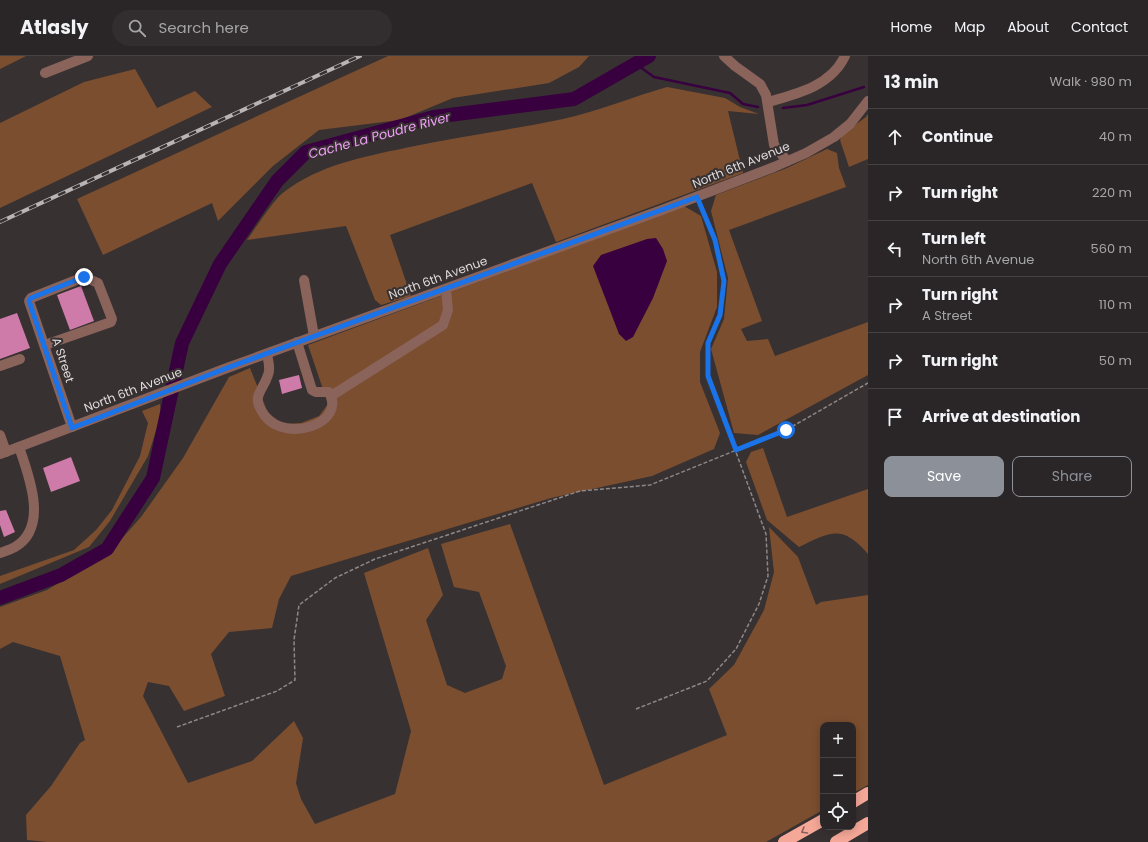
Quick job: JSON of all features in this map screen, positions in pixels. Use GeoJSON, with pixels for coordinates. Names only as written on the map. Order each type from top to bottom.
{"type":"FeatureCollection","features":[{"type":"Feature","properties":{"kind":"highway"},"geometry":{"type":"LineString","coordinates":[[856,800],[868,793]]}},
{"type":"Feature","properties":{"kind":"highway"},"geometry":{"type":"LineString","coordinates":[[784,842],[820,822]]}},
{"type":"Feature","properties":{"kind":"highway"},"geometry":{"type":"LineString","coordinates":[[836,842],[868,823]]}},
{"type":"Feature","properties":{"kind":"street"},"geometry":{"type":"LineString","coordinates":[[45,73],[88,56]]}},
{"type":"Feature","properties":{"kind":"street"},"geometry":{"type":"LineString","coordinates":[[724,56],[760,84],[768,102],[774,145],[787,161]]}},
{"type":"Feature","properties":{"kind":"street"},"geometry":{"type":"LineString","coordinates":[[768,102],[818,86],[830,77],[842,63],[845,56]]}},
{"type":"Feature","properties":{"kind":"street","name":"North 6th Avenue"},"geometry":{"type":"LineString","coordinates":[[3,453],[297,342],[697,197],[787,161],[834,137],[850,124],[865,107],[868,100]]}},
{"type":"Feature","properties":{"kind":"street","name":"A Street"},"geometry":{"type":"LineString","coordinates":[[45,345],[111,322],[112,319],[98,283],[84,277],[56,287],[31,298],[29,301],[72,428]]}},
{"type":"Feature","properties":{"kind":"street"},"geometry":{"type":"LineString","coordinates":[[304,280],[314,336]]}},
{"type":"Feature","properties":{"kind":"street"},"geometry":{"type":"LineString","coordinates":[[331,396],[443,325],[448,310],[446,289]]}},
{"type":"Feature","properties":{"kind":"street"},"geometry":{"type":"LineString","coordinates":[[267,354],[269,374],[257,394],[260,408],[270,422],[288,428],[309,428],[320,423],[326,417],[331,408],[331,396],[329,392],[316,392],[312,390],[297,342]]}},
{"type":"Feature","properties":{"kind":"street"},"geometry":{"type":"LineString","coordinates":[[0,366],[20,359]]}},
{"type":"Feature","properties":{"kind":"street"},"geometry":{"type":"LineString","coordinates":[[0,435],[3,453]]}},
{"type":"Feature","properties":{"kind":"street"},"geometry":{"type":"LineString","coordinates":[[0,553],[15,547],[27,535],[33,519],[34,502],[28,474],[19,447]]}},
{"type":"Feature","properties":{"kind":"path"},"geometry":{"type":"LineString","coordinates":[[636,709],[707,680],[736,649],[760,604],[768,576],[766,534],[708,376],[708,343],[720,315],[724,281],[715,240],[697,197]]}},
{"type":"Feature","properties":{"kind":"path"},"geometry":{"type":"LineString","coordinates":[[177,727],[277,691],[295,680],[294,640],[299,605],[335,578],[375,559],[580,491],[650,485],[786,430],[868,383]]}},
{"type":"Feature","properties":{"kind":"shaded area"},"geometry":{"type":"Polygon","coordinates":[[[0,56],[26,56],[0,69],[0,56]]]}},
{"type":"Feature","properties":{"kind":"shaded area"},"geometry":{"type":"Polygon","coordinates":[[[388,56],[589,56],[579,67],[549,83],[453,98],[400,120],[319,130],[273,166],[218,221],[212,203],[103,255],[77,199],[388,56]]]}},
{"type":"Feature","properties":{"kind":"shaded area"},"geometry":{"type":"Polygon","coordinates":[[[135,69],[157,108],[195,91],[212,107],[0,208],[0,123],[84,82],[135,69]]]}},
{"type":"Feature","properties":{"kind":"shaded area"},"geometry":{"type":"Polygon","coordinates":[[[667,87],[725,98],[740,107],[759,114],[728,111],[743,173],[556,242],[532,183],[390,235],[411,296],[381,305],[375,300],[346,226],[247,240],[270,207],[284,192],[312,175],[342,163],[444,140],[563,119],[590,112],[667,87]]]}},
{"type":"Feature","properties":{"kind":"shaded area"},"geometry":{"type":"Polygon","coordinates":[[[868,114],[868,159],[849,167],[840,140],[843,134],[868,114]]]}},
{"type":"Feature","properties":{"kind":"shaded area"},"geometry":{"type":"Polygon","coordinates":[[[827,149],[837,153],[839,168],[846,187],[729,230],[762,321],[741,329],[747,341],[768,339],[775,356],[868,322],[868,375],[758,435],[734,433],[711,349],[724,319],[728,278],[711,211],[716,195],[787,168],[827,149]]]}},
{"type":"Feature","properties":{"kind":"shaded area"},"geometry":{"type":"Polygon","coordinates":[[[684,206],[701,216],[717,272],[717,307],[700,352],[700,382],[720,433],[714,449],[652,476],[551,498],[291,576],[279,599],[272,628],[229,632],[211,654],[225,696],[184,711],[169,686],[148,682],[143,696],[188,783],[252,761],[294,721],[303,738],[296,783],[301,799],[315,824],[395,794],[411,731],[364,573],[428,548],[443,595],[426,620],[447,685],[465,693],[502,679],[506,666],[479,592],[454,587],[441,544],[510,524],[604,785],[727,735],[709,689],[734,665],[764,610],[774,572],[769,527],[798,557],[816,605],[821,602],[868,595],[868,785],[856,791],[856,722],[820,722],[820,812],[766,842],[47,842],[27,840],[26,815],[51,786],[80,743],[85,740],[60,656],[13,642],[0,649],[0,607],[47,590],[110,552],[141,517],[183,458],[229,377],[250,368],[268,413],[283,424],[301,423],[319,416],[328,404],[308,345],[684,206]]]}},
{"type":"Feature","properties":{"kind":"shaded area"},"geometry":{"type":"Polygon","coordinates":[[[656,238],[663,249],[667,261],[653,298],[633,337],[626,341],[619,334],[593,266],[601,255],[647,239],[656,238]]]}},
{"type":"Feature","properties":{"kind":"shaded area"},"geometry":{"type":"Polygon","coordinates":[[[160,404],[161,415],[148,456],[110,521],[89,547],[0,584],[0,576],[74,550],[96,530],[112,510],[140,456],[148,423],[142,411],[160,404]]]}},
{"type":"Feature","properties":{"kind":"shaded area"},"geometry":{"type":"Polygon","coordinates":[[[763,448],[787,517],[868,489],[868,554],[851,538],[836,534],[828,535],[799,547],[767,520],[746,462],[751,452],[763,448]]]}},
{"type":"Feature","properties":{"kind":"building"},"geometry":{"type":"Polygon","coordinates":[[[81,286],[94,321],[70,330],[57,295],[81,286]]]}},
{"type":"Feature","properties":{"kind":"building"},"geometry":{"type":"Polygon","coordinates":[[[17,313],[30,348],[0,359],[0,319],[17,313]]]}},
{"type":"Feature","properties":{"kind":"building"},"geometry":{"type":"Polygon","coordinates":[[[299,375],[302,388],[282,394],[279,380],[299,375]]]}},
{"type":"Feature","properties":{"kind":"building"},"geometry":{"type":"Polygon","coordinates":[[[71,457],[80,481],[51,492],[43,468],[71,457]]]}},
{"type":"Feature","properties":{"kind":"building"},"geometry":{"type":"Polygon","coordinates":[[[6,510],[15,532],[4,537],[0,525],[0,511],[6,510]]]}},
{"type":"Feature","properties":{"kind":"waterway","name":"Cache La Poudre River"},"geometry":{"type":"LineString","coordinates":[[0,598],[61,575],[107,549],[153,478],[182,343],[220,264],[277,181],[306,152],[434,117],[574,99],[649,56]]}},
{"type":"Feature","properties":{"kind":"waterway"},"geometry":{"type":"LineString","coordinates":[[636,64],[654,77],[730,93],[743,104],[758,107]]}},
{"type":"Feature","properties":{"kind":"waterway"},"geometry":{"type":"LineString","coordinates":[[783,108],[807,105],[864,87]]}},
{"type":"Feature","properties":{"kind":"railway"},"geometry":{"type":"LineString","coordinates":[[0,222],[360,56]]}},
{"type":"Feature","properties":{"kind":"route"},"geometry":{"type":"LineString","coordinates":[[84,277],[56,287],[31,298],[29,301],[72,428],[227,368],[697,197],[715,240],[724,281],[720,315],[708,343],[708,376],[736,450],[786,430]]}}]}
